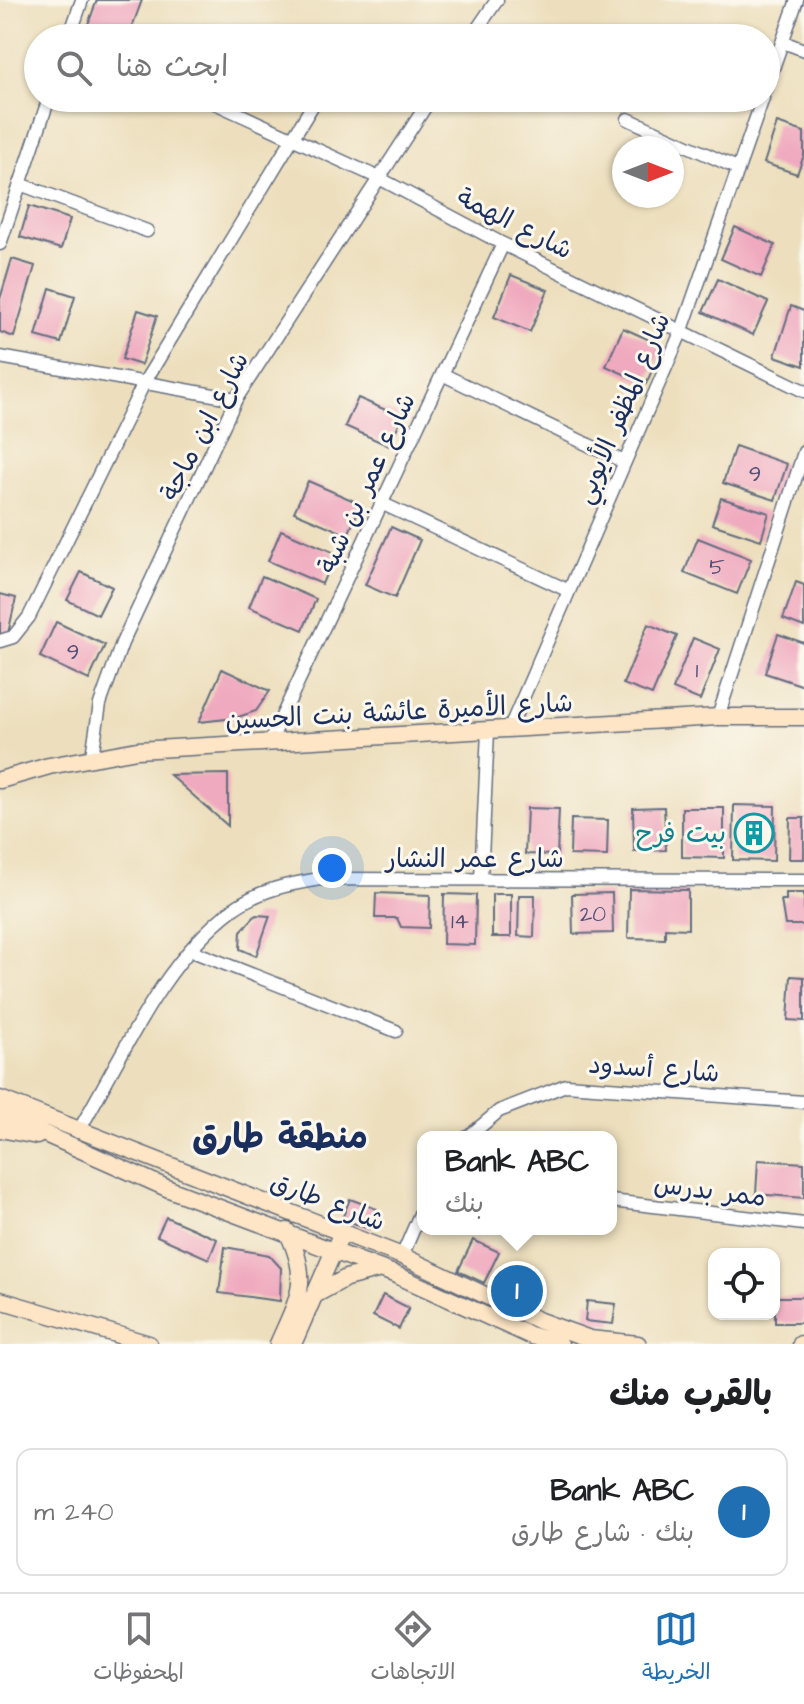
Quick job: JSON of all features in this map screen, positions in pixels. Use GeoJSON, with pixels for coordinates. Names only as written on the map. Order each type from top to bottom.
{"type":"FeatureCollection","features":[{"type":"Feature","properties":{"kind":"street"},"geometry":{"type":"LineString","coordinates":[[74,24],[82,0]]}},
{"type":"Feature","properties":{"kind":"street"},"geometry":{"type":"LineString","coordinates":[[481,24],[497,0]]}},
{"type":"Feature","properties":{"kind":"street"},"geometry":{"type":"LineString","coordinates":[[780,50],[797,0]]}},
{"type":"Feature","properties":{"kind":"street"},"geometry":{"type":"LineString","coordinates":[[783,42],[804,50]]}},
{"type":"Feature","properties":{"kind":"street"},"geometry":{"type":"LineString","coordinates":[[0,244],[44,112]]}},
{"type":"Feature","properties":{"kind":"street","name":"شارع الهمة"},"geometry":{"type":"LineString","coordinates":[[236,112],[377,177],[503,244],[804,391]]}},
{"type":"Feature","properties":{"kind":"street"},"geometry":{"type":"LineString","coordinates":[[0,641],[13,637],[29,617],[144,383],[309,112]]}},
{"type":"Feature","properties":{"kind":"street","name":"شارع ابن ماجة"},"geometry":{"type":"LineString","coordinates":[[92,756],[100,704],[122,643],[236,399],[421,112]]}},
{"type":"Feature","properties":{"kind":"street","name":"شارع المظفر الأيوبي"},"geometry":{"type":"LineString","coordinates":[[509,730],[682,330],[758,112]]}},
{"type":"Feature","properties":{"kind":"street"},"geometry":{"type":"LineString","coordinates":[[628,119],[737,168]]}},
{"type":"Feature","properties":{"kind":"street"},"geometry":{"type":"LineString","coordinates":[[20,184],[147,231]]}},
{"type":"Feature","properties":{"kind":"street","name":"شارع عمر بن شبة"},"geometry":{"type":"LineString","coordinates":[[270,742],[503,244]]}},
{"type":"Feature","properties":{"kind":"street"},"geometry":{"type":"LineString","coordinates":[[0,357],[236,399]]}},
{"type":"Feature","properties":{"kind":"street"},"geometry":{"type":"LineString","coordinates":[[442,374],[624,462]]}},
{"type":"Feature","properties":{"kind":"street"},"geometry":{"type":"LineString","coordinates":[[718,717],[804,452]]}},
{"type":"Feature","properties":{"kind":"street"},"geometry":{"type":"LineString","coordinates":[[381,503],[567,590]]}},
{"type":"Feature","properties":{"kind":"street","name":"شارع الأميرة عائشة بنت الحسين"},"geometry":{"type":"LineString","coordinates":[[0,780],[92,756],[181,746],[718,717],[804,717]]}},
{"type":"Feature","properties":{"kind":"street"},"geometry":{"type":"LineString","coordinates":[[481,879],[488,731]]}},
{"type":"Feature","properties":{"kind":"street","name":"شارع عمر النشار"},"geometry":{"type":"LineString","coordinates":[[78,1132],[159,992],[192,951],[235,908],[290,883],[320,879],[804,880]]}},
{"type":"Feature","properties":{"kind":"street"},"geometry":{"type":"LineString","coordinates":[[192,951],[396,1031]]}},
{"type":"Feature","properties":{"kind":"street","name":"شارع أسدود"},"geometry":{"type":"LineString","coordinates":[[475,1131],[499,1111],[566,1085],[804,1102]]}},
{"type":"Feature","properties":{"kind":"street"},"geometry":{"type":"LineString","coordinates":[[0,1087],[37,1107],[47,1127],[29,1137],[0,1129]]}},
{"type":"Feature","properties":{"kind":"street","name":"شارع طارق"},"geometry":{"type":"LineString","coordinates":[[0,1099],[47,1127],[169,1189],[335,1249],[529,1335],[560,1344]]}},
{"type":"Feature","properties":{"kind":"street","name":"شارع طارق"},"geometry":{"type":"LineString","coordinates":[[0,1114],[78,1132],[342,1232],[402,1256],[540,1321],[590,1339],[638,1344]]}},
{"type":"Feature","properties":{"kind":"street","name":"ممر بدرس"},"geometry":{"type":"LineString","coordinates":[[617,1202],[804,1224]]}},
{"type":"Feature","properties":{"kind":"street"},"geometry":{"type":"LineString","coordinates":[[402,1256],[417,1221]]}},
{"type":"Feature","properties":{"kind":"street"},"geometry":{"type":"LineString","coordinates":[[278,1344],[299,1297],[303,1278],[300,1260],[287,1231]]}},
{"type":"Feature","properties":{"kind":"street"},"geometry":{"type":"LineString","coordinates":[[293,1344],[342,1232]]}},
{"type":"Feature","properties":{"kind":"street"},"geometry":{"type":"LineString","coordinates":[[314,1296],[346,1278],[381,1269]]}},
{"type":"Feature","properties":{"kind":"street"},"geometry":{"type":"LineString","coordinates":[[0,1300],[149,1344]]}},
{"type":"Feature","properties":{"kind":"building"},"geometry":{"type":"Polygon","coordinates":[[[97,0],[142,0],[133,24],[88,24],[97,0]]]}},
{"type":"Feature","properties":{"kind":"building"},"geometry":{"type":"Polygon","coordinates":[[[777,123],[804,132],[804,155],[797,174],[764,163],[777,123]]]}},
{"type":"Feature","properties":{"kind":"building"},"geometry":{"type":"Polygon","coordinates":[[[29,206],[70,219],[61,249],[20,237],[29,206]]]}},
{"type":"Feature","properties":{"kind":"building"},"geometry":{"type":"Polygon","coordinates":[[[735,227],[775,245],[761,277],[721,259],[735,227]]]}},
{"type":"Feature","properties":{"kind":"building"},"geometry":{"type":"Polygon","coordinates":[[[12,259],[35,266],[14,337],[0,332],[0,299],[12,259]]]}},
{"type":"Feature","properties":{"kind":"building"},"geometry":{"type":"Polygon","coordinates":[[[511,275],[548,290],[530,332],[494,317],[511,275]]]}},
{"type":"Feature","properties":{"kind":"building"},"geometry":{"type":"Polygon","coordinates":[[[718,279],[768,302],[753,335],[703,312],[718,279]]]}},
{"type":"Feature","properties":{"kind":"building"},"geometry":{"type":"Polygon","coordinates":[[[50,288],[75,296],[61,343],[36,336],[50,288]]]}},
{"type":"Feature","properties":{"kind":"building"},"geometry":{"type":"Polygon","coordinates":[[[791,306],[804,311],[804,366],[775,356],[791,306]]]}},
{"type":"Feature","properties":{"kind":"building"},"geometry":{"type":"Polygon","coordinates":[[[138,310],[157,316],[141,365],[122,359],[138,310]]]}},
{"type":"Feature","properties":{"kind":"building"},"geometry":{"type":"Polygon","coordinates":[[[623,328],[663,346],[646,384],[606,366],[623,328]]]}},
{"type":"Feature","properties":{"kind":"building"},"geometry":{"type":"Polygon","coordinates":[[[358,398],[402,417],[389,446],[345,426],[358,398]]]}},
{"type":"Feature","properties":{"kind":"building"},"geometry":{"type":"Polygon","coordinates":[[[735,446],[787,464],[775,500],[723,483],[735,446]]]}},
{"type":"Feature","properties":{"kind":"building"},"geometry":{"type":"Polygon","coordinates":[[[308,481],[361,504],[348,535],[294,512],[308,481]]]}},
{"type":"Feature","properties":{"kind":"building"},"geometry":{"type":"Polygon","coordinates":[[[721,498],[769,513],[761,540],[712,524],[721,498]]]}},
{"type":"Feature","properties":{"kind":"building"},"geometry":{"type":"Polygon","coordinates":[[[391,527],[420,540],[395,598],[365,585],[391,527]]]}},
{"type":"Feature","properties":{"kind":"building"},"geometry":{"type":"Polygon","coordinates":[[[281,530],[335,553],[322,584],[268,561],[281,530]]]}},
{"type":"Feature","properties":{"kind":"building"},"geometry":{"type":"Polygon","coordinates":[[[698,538],[751,559],[737,594],[684,573],[698,538]]]}},
{"type":"Feature","properties":{"kind":"building"},"geometry":{"type":"Polygon","coordinates":[[[81,572],[112,587],[98,615],[67,600],[81,572]]]}},
{"type":"Feature","properties":{"kind":"building"},"geometry":{"type":"Polygon","coordinates":[[[262,576],[316,599],[303,630],[249,607],[262,576]]]}},
{"type":"Feature","properties":{"kind":"building"},"geometry":{"type":"Polygon","coordinates":[[[796,582],[804,585],[804,627],[783,619],[796,582]]]}},
{"type":"Feature","properties":{"kind":"building"},"geometry":{"type":"Polygon","coordinates":[[[0,594],[16,598],[7,638],[0,636],[0,594]]]}},
{"type":"Feature","properties":{"kind":"building"},"geometry":{"type":"Polygon","coordinates":[[[56,622],[105,645],[89,680],[40,657],[56,622]]]}},
{"type":"Feature","properties":{"kind":"building"},"geometry":{"type":"Polygon","coordinates":[[[648,624],[677,636],[652,695],[623,684],[648,624]]]}},
{"type":"Feature","properties":{"kind":"building"},"geometry":{"type":"Polygon","coordinates":[[[778,634],[804,643],[804,686],[765,673],[778,634]]]}},
{"type":"Feature","properties":{"kind":"building"},"geometry":{"type":"Polygon","coordinates":[[[693,638],[720,649],[700,700],[673,689],[693,638]]]}},
{"type":"Feature","properties":{"kind":"building"},"geometry":{"type":"Polygon","coordinates":[[[222,669],[270,691],[256,711],[235,718],[199,722],[222,669]]]}},
{"type":"Feature","properties":{"kind":"building"},"geometry":{"type":"Polygon","coordinates":[[[228,774],[228,826],[170,775],[228,774]]]}},
{"type":"Feature","properties":{"kind":"building","name":"بيت فرح"},"geometry":{"type":"Polygon","coordinates":[[[734,805],[775,806],[774,861],[733,860],[734,805]]]}},
{"type":"Feature","properties":{"kind":"building"},"geometry":{"type":"Polygon","coordinates":[[[664,807],[666,850],[634,851],[633,808],[664,807]]]}},
{"type":"Feature","properties":{"kind":"building"},"geometry":{"type":"Polygon","coordinates":[[[527,808],[559,809],[557,855],[525,854],[527,808]]]}},
{"type":"Feature","properties":{"kind":"building"},"geometry":{"type":"Polygon","coordinates":[[[682,808],[724,808],[724,858],[682,857],[682,808]]]}},
{"type":"Feature","properties":{"kind":"building"},"geometry":{"type":"Polygon","coordinates":[[[790,818],[804,818],[804,859],[789,859],[790,818]]]}},
{"type":"Feature","properties":{"kind":"building"},"geometry":{"type":"Polygon","coordinates":[[[571,819],[608,820],[607,856],[570,855],[571,819]]]}},
{"type":"Feature","properties":{"kind":"building"},"geometry":{"type":"Polygon","coordinates":[[[629,889],[688,890],[688,929],[665,928],[665,939],[628,938],[629,889]]]}},
{"type":"Feature","properties":{"kind":"building"},"geometry":{"type":"Polygon","coordinates":[[[376,893],[430,895],[429,928],[401,927],[397,918],[375,918],[376,893]]]}},
{"type":"Feature","properties":{"kind":"building"},"geometry":{"type":"Polygon","coordinates":[[[612,893],[613,933],[573,934],[572,894],[612,893]]]}},
{"type":"Feature","properties":{"kind":"building"},"geometry":{"type":"Polygon","coordinates":[[[786,893],[804,893],[804,925],[785,925],[781,900],[786,900],[786,893]]]}},
{"type":"Feature","properties":{"kind":"building"},"geometry":{"type":"Polygon","coordinates":[[[444,894],[476,895],[475,945],[443,944],[444,894]]]}},
{"type":"Feature","properties":{"kind":"building"},"geometry":{"type":"Polygon","coordinates":[[[492,894],[511,894],[511,937],[492,937],[492,894]]]}},
{"type":"Feature","properties":{"kind":"building"},"geometry":{"type":"Polygon","coordinates":[[[519,895],[535,895],[534,937],[518,936],[519,895]]]}},
{"type":"Feature","properties":{"kind":"building"},"geometry":{"type":"Polygon","coordinates":[[[256,915],[270,916],[256,956],[240,949],[241,931],[256,915]]]}},
{"type":"Feature","properties":{"kind":"building"},"geometry":{"type":"Polygon","coordinates":[[[791,976],[804,977],[804,1021],[788,1020],[791,976]]]}},
{"type":"Feature","properties":{"kind":"building"},"geometry":{"type":"Polygon","coordinates":[[[758,1160],[804,1163],[804,1198],[756,1194],[758,1160]]]}},
{"type":"Feature","properties":{"kind":"building"},"geometry":{"type":"Polygon","coordinates":[[[350,1199],[377,1209],[369,1229],[342,1219],[350,1199]]]}},
{"type":"Feature","properties":{"kind":"building"},"geometry":{"type":"Polygon","coordinates":[[[166,1217],[217,1239],[209,1259],[157,1236],[166,1217]]]}},
{"type":"Feature","properties":{"kind":"building"},"geometry":{"type":"Polygon","coordinates":[[[473,1240],[499,1252],[484,1283],[458,1271],[473,1240]]]}},
{"type":"Feature","properties":{"kind":"building"},"geometry":{"type":"Polygon","coordinates":[[[225,1247],[269,1255],[281,1268],[280,1301],[219,1293],[225,1247]]]}},
{"type":"Feature","properties":{"kind":"building"},"geometry":{"type":"Polygon","coordinates":[[[517,1276],[529,1283],[516,1306],[504,1298],[517,1276]]]}},
{"type":"Feature","properties":{"kind":"building"},"geometry":{"type":"Polygon","coordinates":[[[383,1295],[409,1308],[399,1329],[373,1316],[383,1295]]]}},
{"type":"Feature","properties":{"kind":"building"},"geometry":{"type":"Polygon","coordinates":[[[780,1297],[804,1297],[804,1323],[775,1323],[775,1320],[780,1320],[780,1297]]]}},
{"type":"Feature","properties":{"kind":"building"},"geometry":{"type":"Polygon","coordinates":[[[587,1301],[616,1304],[613,1324],[585,1321],[587,1301]]]}},
{"type":"Feature","properties":{"kind":"place","name":"بيت فرح"},"geometry":{"type":"Point","coordinates":[754,833]}},
{"type":"Feature","properties":{"kind":"place","name":"Bank ABC"},"geometry":{"type":"Point","coordinates":[517,1291]}},
{"type":"Feature","properties":{"kind":"district","name":"منطقة طارق"},"geometry":{"type":"Point","coordinates":[280,1136]}}]}
